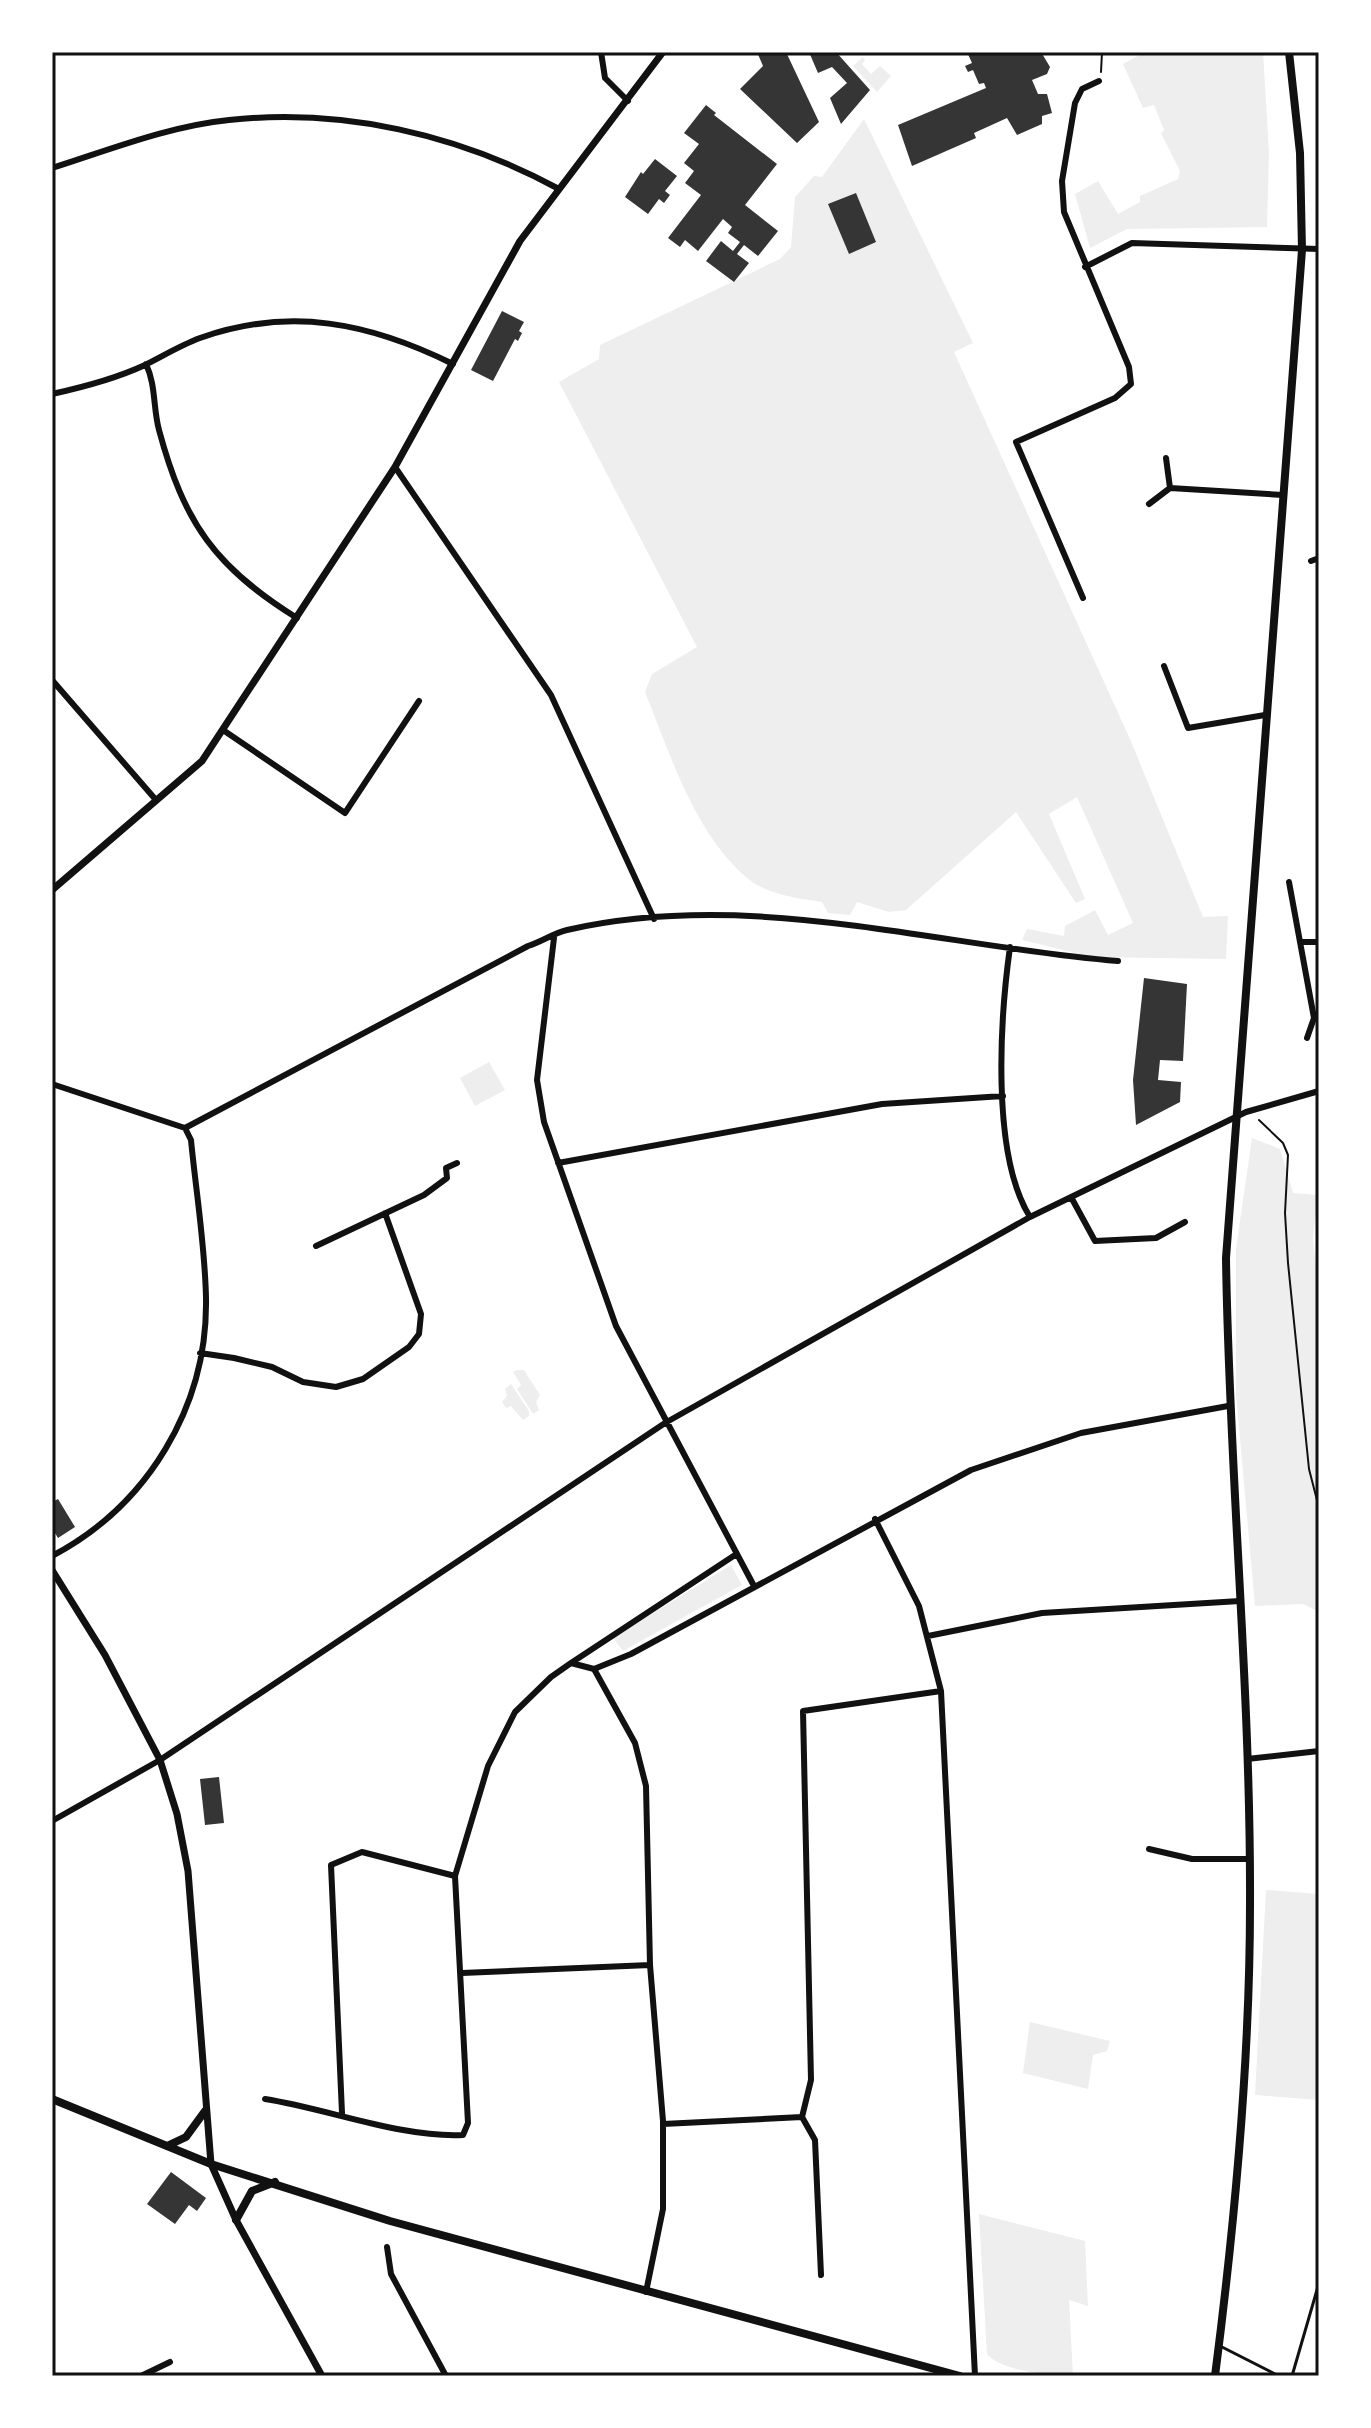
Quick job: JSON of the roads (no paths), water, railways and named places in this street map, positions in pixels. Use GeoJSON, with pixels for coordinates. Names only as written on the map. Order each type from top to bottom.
{"type":"FeatureCollection","features":[{"type":"Feature","properties":{"kind":"main road"},"geometry":{"type":"LineString","coordinates":[[1215,2376],[1237,2168],[1249,1949],[1247,1759],[1228,1406],[1226,1258],[1302,250],[1300,153],[1289,52]]}},
{"type":"Feature","properties":{"kind":"main road"},"geometry":{"type":"LineString","coordinates":[[52,2099],[211,2164],[390,2221],[960,2376]]}},
{"type":"Feature","properties":{"kind":"main road"},"geometry":{"type":"LineString","coordinates":[[167,2146],[186,2137],[205,2111]]}},
{"type":"Feature","properties":{"kind":"main road"},"geometry":{"type":"LineString","coordinates":[[236,2220],[252,2191],[275,2182]]}},
{"type":"Feature","properties":{"kind":"street"},"geometry":{"type":"LineString","coordinates":[[601,52],[605,78],[628,101]]}},
{"type":"Feature","properties":{"kind":"street"},"geometry":{"type":"LineString","coordinates":[[52,890],[202,761],[395,467],[520,241],[663,52]]}},
{"type":"Feature","properties":{"kind":"street"},"geometry":{"type":"LineString","coordinates":[[1083,598],[1016,442],[1115,398],[1131,384],[1129,367],[1064,212],[1062,181],[1075,103],[1082,89],[1099,81]]}},
{"type":"Feature","properties":{"kind":"street"},"geometry":{"type":"LineString","coordinates":[[52,168],[139,141],[227,120],[342,119],[387,125],[477,152],[559,189]]}},
{"type":"Feature","properties":{"kind":"street"},"geometry":{"type":"LineString","coordinates":[[1085,267],[1132,243],[1319,249]]}},
{"type":"Feature","properties":{"kind":"street"},"geometry":{"type":"LineString","coordinates":[[52,394],[99,383],[199,338],[234,329],[310,322],[357,326],[404,340],[453,364]]}},
{"type":"Feature","properties":{"kind":"street"},"geometry":{"type":"LineString","coordinates":[[146,364],[152,376],[157,421],[168,464],[182,502],[204,539],[237,575],[297,618]]}},
{"type":"Feature","properties":{"kind":"street"},"geometry":{"type":"LineString","coordinates":[[1166,458],[1170,488]]}},
{"type":"Feature","properties":{"kind":"street"},"geometry":{"type":"LineString","coordinates":[[395,467],[551,695],[654,919]]}},
{"type":"Feature","properties":{"kind":"street"},"geometry":{"type":"LineString","coordinates":[[1149,504],[1170,488],[1283,495]]}},
{"type":"Feature","properties":{"kind":"street"},"geometry":{"type":"LineString","coordinates":[[1311,561],[1319,558]]}},
{"type":"Feature","properties":{"kind":"street"},"geometry":{"type":"LineString","coordinates":[[1164,666],[1188,728],[1265,715]]}},
{"type":"Feature","properties":{"kind":"street"},"geometry":{"type":"LineString","coordinates":[[52,680],[156,800]]}},
{"type":"Feature","properties":{"kind":"street"},"geometry":{"type":"LineString","coordinates":[[223,730],[345,813],[419,701]]}},
{"type":"Feature","properties":{"kind":"street"},"geometry":{"type":"LineString","coordinates":[[1289,882],[1314,1018],[1307,1038]]}},
{"type":"Feature","properties":{"kind":"street"},"geometry":{"type":"LineString","coordinates":[[185,1128],[528,946],[554,938],[567,930],[654,919],[741,915],[1118,961]]}},
{"type":"Feature","properties":{"kind":"street"},"geometry":{"type":"LineString","coordinates":[[554,938],[537,1080],[544,1122],[616,1326],[754,1586]]}},
{"type":"Feature","properties":{"kind":"street"},"geometry":{"type":"LineString","coordinates":[[1301,942],[1319,942]]}},
{"type":"Feature","properties":{"kind":"street"},"geometry":{"type":"LineString","coordinates":[[1010,947],[1003,1096],[1010,1163],[1030,1217]]}},
{"type":"Feature","properties":{"kind":"street"},"geometry":{"type":"LineString","coordinates":[[52,1084],[185,1128],[191,1140],[206,1299],[200,1353],[186,1407],[154,1469],[130,1499],[92,1532],[52,1556]]}},
{"type":"Feature","properties":{"kind":"street"},"geometry":{"type":"LineString","coordinates":[[52,1821],[160,1760],[665,1423],[1030,1217],[1246,1112],[1319,1091]]}},
{"type":"Feature","properties":{"kind":"street"},"geometry":{"type":"LineString","coordinates":[[558,1163],[882,1104],[1003,1096]]}},
{"type":"Feature","properties":{"kind":"street"},"geometry":{"type":"LineString","coordinates":[[316,1246],[424,1195],[447,1178],[446,1168],[457,1163]]}},
{"type":"Feature","properties":{"kind":"street"},"geometry":{"type":"LineString","coordinates":[[1071,1197],[1095,1241],[1156,1238],[1185,1222]]}},
{"type":"Feature","properties":{"kind":"street"},"geometry":{"type":"LineString","coordinates":[[200,1353],[272,1367],[303,1382],[336,1387],[363,1379],[409,1347],[419,1334],[421,1314],[385,1213]]}},
{"type":"Feature","properties":{"kind":"street"},"geometry":{"type":"LineString","coordinates":[[571,1663],[594,1669],[631,1654],[875,1519],[971,1470],[1024,1449],[1081,1433],[1228,1406]]}},
{"type":"Feature","properties":{"kind":"street"},"geometry":{"type":"LineString","coordinates":[[875,1519],[919,1606],[941,1691],[975,2376]]}},
{"type":"Feature","properties":{"kind":"street"},"geometry":{"type":"LineString","coordinates":[[265,2099],[342,2113],[431,2137],[463,2135],[468,2123],[455,1876],[488,1766],[515,1712],[551,1677],[735,1555]]}},
{"type":"Feature","properties":{"kind":"street"},"geometry":{"type":"LineString","coordinates":[[52,1570],[105,1655],[160,1760],[177,1814],[188,1871],[211,2164],[236,2220],[322,2376]]}},
{"type":"Feature","properties":{"kind":"street"},"geometry":{"type":"LineString","coordinates":[[928,1636],[1042,1613],[1240,1601]]}},
{"type":"Feature","properties":{"kind":"street"},"geometry":{"type":"LineString","coordinates":[[594,1669],[635,1743],[646,1786],[650,1965],[663,2124],[663,2209],[646,2292]]}},
{"type":"Feature","properties":{"kind":"street"},"geometry":{"type":"LineString","coordinates":[[821,2275],[815,2140],[802,2117],[811,2080],[803,1711],[941,1691]]}},
{"type":"Feature","properties":{"kind":"street"},"geometry":{"type":"LineString","coordinates":[[1247,1759],[1319,1751]]}},
{"type":"Feature","properties":{"kind":"street"},"geometry":{"type":"LineString","coordinates":[[1149,1849],[1192,1859],[1249,1859]]}},
{"type":"Feature","properties":{"kind":"street"},"geometry":{"type":"LineString","coordinates":[[342,2113],[331,1865],[362,1852],[455,1876]]}},
{"type":"Feature","properties":{"kind":"street"},"geometry":{"type":"LineString","coordinates":[[462,1973],[650,1965]]}},
{"type":"Feature","properties":{"kind":"street"},"geometry":{"type":"LineString","coordinates":[[663,2124],[802,2117]]}},
{"type":"Feature","properties":{"kind":"street"},"geometry":{"type":"LineString","coordinates":[[387,2247],[391,2274],[446,2376]]}},
{"type":"Feature","properties":{"kind":"street"},"geometry":{"type":"LineString","coordinates":[[141,2376],[170,2362]]}},
{"type":"Feature","properties":{"kind":"lane"},"geometry":{"type":"LineString","coordinates":[[1292,2376],[1319,2283]]}},
{"type":"Feature","properties":{"kind":"lane"},"geometry":{"type":"LineString","coordinates":[[1219,2346],[1236,2351],[1279,2376]]}}]}
